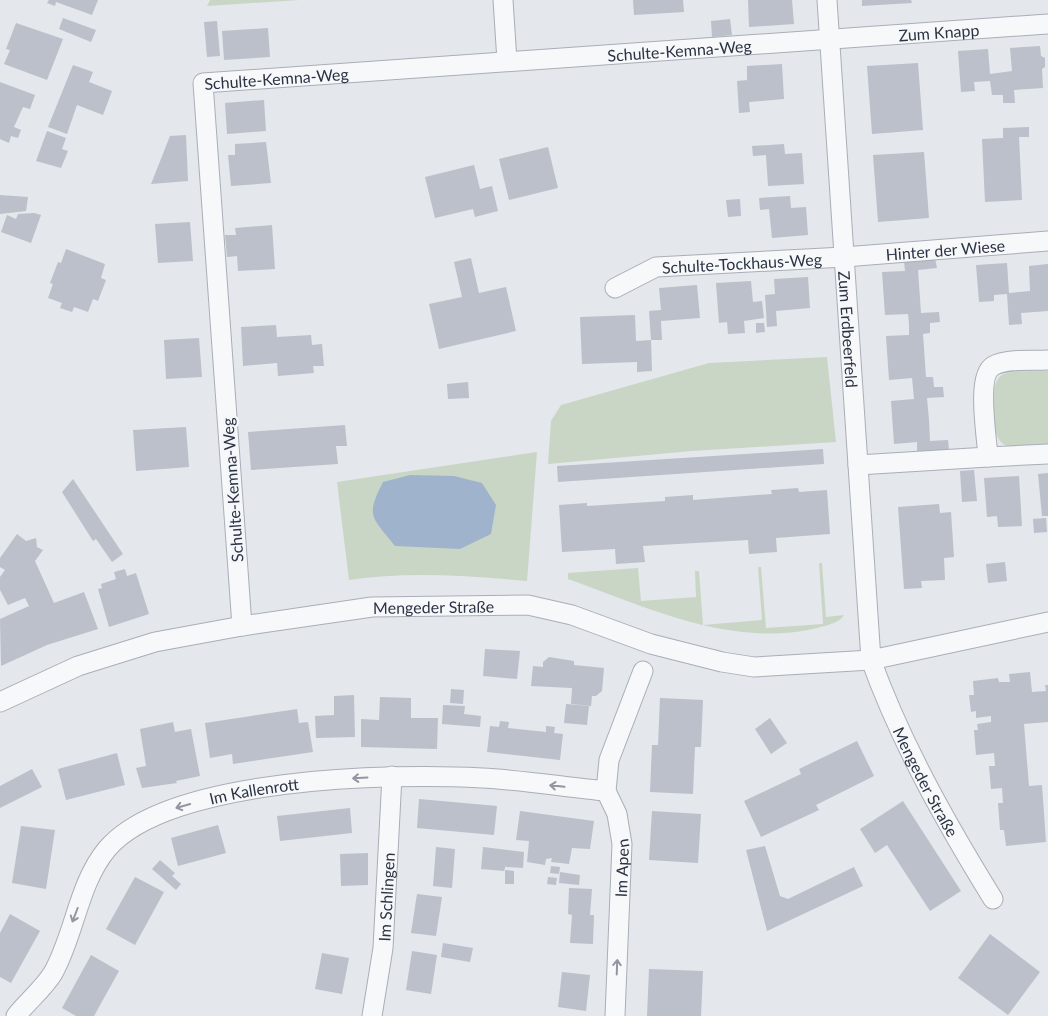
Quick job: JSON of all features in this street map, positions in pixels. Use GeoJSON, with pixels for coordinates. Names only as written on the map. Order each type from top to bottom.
{"type":"FeatureCollection","features":[{"type":"Feature","properties":{"kind":"street"},"geometry":{"type":"LineString","coordinates":[[503,0],[507,62]]}},
{"type":"Feature","properties":{"kind":"street","name":"Zum Erdbeerfeld"},"geometry":{"type":"LineString","coordinates":[[827,0],[871,660]]}},
{"type":"Feature","properties":{"kind":"street","name":"Zum Knapp"},"geometry":{"type":"LineString","coordinates":[[830,39],[1048,24]]}},
{"type":"Feature","properties":{"kind":"street","name":"Schulte-Kemna-Weg"},"geometry":{"type":"LineString","coordinates":[[242,626],[203,84],[830,39]]}},
{"type":"Feature","properties":{"kind":"street","name":"Hinter der Wiese"},"geometry":{"type":"LineString","coordinates":[[844,256],[1048,241]]}},
{"type":"Feature","properties":{"kind":"street","name":"Schulte-Tockhaus-Weg"},"geometry":{"type":"LineString","coordinates":[[615,288],[656,268],[844,256]]}},
{"type":"Feature","properties":{"kind":"street"},"geometry":{"type":"LineString","coordinates":[[988,457],[983,390],[984,376],[993,366],[1048,360]]}},
{"type":"Feature","properties":{"kind":"street"},"geometry":{"type":"LineString","coordinates":[[858,465],[1048,454]]}},
{"type":"Feature","properties":{"kind":"street","name":"Mengeder Straße"},"geometry":{"type":"LineString","coordinates":[[0,702],[88,663],[155,642],[242,626],[372,607],[528,605],[572,615],[651,644],[722,662],[754,667],[871,660],[1048,622]]}},
{"type":"Feature","properties":{"kind":"street","name":"Mengeder Straße"},"geometry":{"type":"LineString","coordinates":[[871,660],[892,716],[938,802],[994,899]]}},
{"type":"Feature","properties":{"kind":"street"},"geometry":{"type":"LineString","coordinates":[[606,791],[609,760],[643,671]]}},
{"type":"Feature","properties":{"kind":"street","name":"Im Kallenrott"},"geometry":{"type":"LineString","coordinates":[[16,1016],[52,974],[90,877],[107,850],[126,830],[156,814],[220,796],[307,781],[392,776],[483,778],[606,791]]}},
{"type":"Feature","properties":{"kind":"street","name":"Im Schlingen"},"geometry":{"type":"LineString","coordinates":[[372,1016],[383,948],[392,776]]}},
{"type":"Feature","properties":{"kind":"street","name":"Im Apen"},"geometry":{"type":"LineString","coordinates":[[606,791],[617,814],[622,844],[614,1016]]}},
{"type":"Feature","properties":{"kind":"green space"},"geometry":{"type":"Polygon","coordinates":[[[210,0],[300,0],[207,6],[210,0]]]}},
{"type":"Feature","properties":{"kind":"green space"},"geometry":{"type":"Polygon","coordinates":[[[827,357],[836,442],[692,451],[548,464],[551,421],[561,405],[709,363],[827,357]]]}},
{"type":"Feature","properties":{"kind":"green space"},"geometry":{"type":"Polygon","coordinates":[[[1048,371],[1048,444],[1005,445],[1000,440],[993,422],[992,399],[997,380],[1002,375],[1011,372],[1048,371]]]}},
{"type":"Feature","properties":{"kind":"green space"},"geometry":{"type":"Polygon","coordinates":[[[537,452],[527,581],[416,575],[349,580],[337,482],[537,452]]]}},
{"type":"Feature","properties":{"kind":"green space"},"geometry":{"type":"Polygon","coordinates":[[[819,563],[822,563],[826,617],[844,615],[835,623],[826,626],[782,633],[750,633],[704,625],[762,620],[758,567],[761,567],[766,628],[823,624],[819,563]]]}},
{"type":"Feature","properties":{"kind":"green space"},"geometry":{"type":"Polygon","coordinates":[[[638,568],[641,601],[696,597],[695,571],[699,571],[703,625],[658,612],[568,579],[568,573],[638,568]]]}},
{"type":"Feature","properties":{"kind":"water"},"geometry":{"type":"Polygon","coordinates":[[[410,475],[454,476],[482,483],[496,505],[491,534],[460,549],[395,546],[376,522],[373,510],[374,503],[383,482],[410,475]]]}},
{"type":"Feature","properties":{"kind":"building"},"geometry":{"type":"Polygon","coordinates":[[[49,0],[98,0],[92,15],[56,2],[55,6],[47,3],[49,0]]]}},
{"type":"Feature","properties":{"kind":"building"},"geometry":{"type":"Polygon","coordinates":[[[633,0],[683,0],[684,12],[634,15],[633,0]]]}},
{"type":"Feature","properties":{"kind":"building"},"geometry":{"type":"Polygon","coordinates":[[[748,0],[792,0],[794,24],[749,27],[748,0]]]}},
{"type":"Feature","properties":{"kind":"building"},"geometry":{"type":"Polygon","coordinates":[[[862,0],[911,0],[912,3],[862,6],[862,0]]]}},
{"type":"Feature","properties":{"kind":"building"},"geometry":{"type":"Polygon","coordinates":[[[63,18],[96,30],[91,42],[59,29],[63,18]]]}},
{"type":"Feature","properties":{"kind":"building"},"geometry":{"type":"Polygon","coordinates":[[[730,19],[732,35],[712,37],[711,21],[730,19]]]}},
{"type":"Feature","properties":{"kind":"building"},"geometry":{"type":"Polygon","coordinates":[[[217,21],[220,56],[207,57],[204,22],[217,21]]]}},
{"type":"Feature","properties":{"kind":"building"},"geometry":{"type":"Polygon","coordinates":[[[16,23],[63,39],[47,80],[4,64],[10,50],[6,49],[16,23]]]}},
{"type":"Feature","properties":{"kind":"building"},"geometry":{"type":"Polygon","coordinates":[[[268,28],[270,57],[224,60],[222,31],[268,28]]]}},
{"type":"Feature","properties":{"kind":"building"},"geometry":{"type":"Polygon","coordinates":[[[1040,46],[1041,56],[1045,58],[1045,67],[1042,69],[1043,88],[1014,90],[1015,103],[1003,103],[1003,95],[992,95],[990,81],[974,82],[975,91],[961,92],[958,51],[988,49],[990,74],[1012,71],[1010,48],[1040,46]]]}},
{"type":"Feature","properties":{"kind":"building"},"geometry":{"type":"Polygon","coordinates":[[[918,63],[923,130],[872,134],[867,66],[918,63]]]}},
{"type":"Feature","properties":{"kind":"building"},"geometry":{"type":"Polygon","coordinates":[[[782,64],[784,99],[749,102],[750,112],[739,113],[737,81],[747,80],[747,66],[782,64]]]}},
{"type":"Feature","properties":{"kind":"building"},"geometry":{"type":"Polygon","coordinates":[[[73,65],[93,72],[89,82],[112,91],[103,115],[77,105],[67,134],[48,127],[73,65]]]}},
{"type":"Feature","properties":{"kind":"building"},"geometry":{"type":"Polygon","coordinates":[[[0,82],[35,95],[30,109],[23,107],[14,127],[21,130],[18,138],[11,136],[9,143],[0,139],[0,82]]]}},
{"type":"Feature","properties":{"kind":"building"},"geometry":{"type":"Polygon","coordinates":[[[264,100],[266,131],[227,134],[225,103],[264,100]]]}},
{"type":"Feature","properties":{"kind":"building"},"geometry":{"type":"Polygon","coordinates":[[[1029,127],[1029,137],[1019,137],[1022,200],[985,202],[982,139],[1003,138],[1003,128],[1029,127]]]}},
{"type":"Feature","properties":{"kind":"building"},"geometry":{"type":"Polygon","coordinates":[[[47,131],[66,138],[62,149],[68,151],[61,168],[36,161],[47,131]]]}},
{"type":"Feature","properties":{"kind":"building"},"geometry":{"type":"Polygon","coordinates":[[[186,135],[188,181],[151,184],[170,136],[186,135]]]}},
{"type":"Feature","properties":{"kind":"building"},"geometry":{"type":"Polygon","coordinates":[[[266,142],[271,183],[231,186],[228,155],[235,155],[235,144],[266,142]]]}},
{"type":"Feature","properties":{"kind":"building"},"geometry":{"type":"Polygon","coordinates":[[[784,144],[785,154],[802,153],[804,184],[768,186],[766,155],[753,156],[752,146],[784,144]]]}},
{"type":"Feature","properties":{"kind":"building"},"geometry":{"type":"Polygon","coordinates":[[[548,147],[558,188],[509,200],[499,159],[548,147]]]}},
{"type":"Feature","properties":{"kind":"building"},"geometry":{"type":"Polygon","coordinates":[[[924,152],[929,218],[878,222],[873,155],[924,152]]]}},
{"type":"Feature","properties":{"kind":"building"},"geometry":{"type":"Polygon","coordinates":[[[474,165],[480,189],[492,186],[498,211],[475,217],[473,209],[435,218],[425,177],[474,165]]]}},
{"type":"Feature","properties":{"kind":"building"},"geometry":{"type":"Polygon","coordinates":[[[0,195],[28,197],[26,211],[0,214],[0,195]]]}},
{"type":"Feature","properties":{"kind":"building"},"geometry":{"type":"Polygon","coordinates":[[[790,196],[791,208],[806,207],[808,235],[772,238],[769,209],[760,210],[759,198],[790,196]]]}},
{"type":"Feature","properties":{"kind":"building"},"geometry":{"type":"Polygon","coordinates":[[[740,199],[741,216],[728,217],[726,200],[740,199]]]}},
{"type":"Feature","properties":{"kind":"building"},"geometry":{"type":"Polygon","coordinates":[[[34,213],[41,215],[31,243],[1,232],[7,215],[16,219],[18,214],[34,213]]]}},
{"type":"Feature","properties":{"kind":"building"},"geometry":{"type":"Polygon","coordinates":[[[190,222],[193,261],[158,263],[155,224],[190,222]]]}},
{"type":"Feature","properties":{"kind":"building"},"geometry":{"type":"Polygon","coordinates":[[[272,225],[275,269],[238,271],[237,256],[227,257],[225,235],[236,235],[235,228],[272,225]]]}},
{"type":"Feature","properties":{"kind":"building"},"geometry":{"type":"Polygon","coordinates":[[[66,249],[105,264],[101,278],[106,280],[98,301],[93,299],[88,312],[74,307],[72,312],[60,308],[62,303],[48,298],[53,284],[50,283],[58,262],[61,263],[66,249]]]}},
{"type":"Feature","properties":{"kind":"building"},"geometry":{"type":"Polygon","coordinates":[[[471,258],[479,293],[506,287],[516,331],[439,349],[429,304],[462,297],[454,262],[471,258]]]}},
{"type":"Feature","properties":{"kind":"building"},"geometry":{"type":"Polygon","coordinates":[[[935,258],[937,268],[918,270],[921,313],[939,312],[940,322],[930,323],[930,333],[923,334],[926,377],[933,377],[934,387],[943,387],[944,397],[927,398],[930,441],[948,440],[949,450],[917,452],[917,442],[894,444],[891,401],[914,399],[912,378],[889,380],[886,336],[909,335],[909,324],[908,314],[885,315],[882,272],[905,271],[904,261],[935,258]]]}},
{"type":"Feature","properties":{"kind":"building"},"geometry":{"type":"Polygon","coordinates":[[[1007,263],[1009,293],[1030,291],[1029,266],[1048,264],[1048,311],[1021,313],[1022,324],[1009,325],[1007,294],[994,295],[994,301],[979,302],[976,265],[1007,263]]]}},
{"type":"Feature","properties":{"kind":"building"},"geometry":{"type":"Polygon","coordinates":[[[808,277],[810,308],[776,311],[777,326],[767,327],[765,295],[775,294],[774,279],[808,277]]]}},
{"type":"Feature","properties":{"kind":"building"},"geometry":{"type":"Polygon","coordinates":[[[751,281],[753,302],[762,301],[764,318],[744,321],[745,333],[728,334],[727,322],[719,323],[716,283],[751,281]]]}},
{"type":"Feature","properties":{"kind":"building"},"geometry":{"type":"Polygon","coordinates":[[[697,285],[700,318],[661,321],[662,340],[651,340],[649,311],[661,310],[659,288],[697,285]]]}},
{"type":"Feature","properties":{"kind":"building"},"geometry":{"type":"Polygon","coordinates":[[[635,315],[636,341],[651,340],[652,371],[637,372],[637,362],[582,364],[580,317],[635,315]]]}},
{"type":"Feature","properties":{"kind":"building"},"geometry":{"type":"Polygon","coordinates":[[[756,323],[764,323],[765,332],[756,333],[756,323]]]}},
{"type":"Feature","properties":{"kind":"building"},"geometry":{"type":"Polygon","coordinates":[[[276,325],[277,337],[311,335],[312,345],[322,344],[324,366],[313,366],[314,373],[278,376],[277,363],[243,366],[241,327],[276,325]]]}},
{"type":"Feature","properties":{"kind":"building"},"geometry":{"type":"Polygon","coordinates":[[[199,338],[202,377],[166,379],[164,340],[199,338]]]}},
{"type":"Feature","properties":{"kind":"building"},"geometry":{"type":"Polygon","coordinates":[[[468,382],[469,398],[448,399],[447,384],[468,382]]]}},
{"type":"Feature","properties":{"kind":"building"},"geometry":{"type":"Polygon","coordinates":[[[345,425],[347,446],[336,446],[338,464],[251,470],[248,432],[345,425]]]}},
{"type":"Feature","properties":{"kind":"building"},"geometry":{"type":"Polygon","coordinates":[[[186,427],[189,467],[136,471],[133,430],[186,427]]]}},
{"type":"Feature","properties":{"kind":"building"},"geometry":{"type":"Polygon","coordinates":[[[823,449],[824,464],[558,482],[557,466],[823,449]]]}},
{"type":"Feature","properties":{"kind":"building"},"geometry":{"type":"Polygon","coordinates":[[[974,470],[977,501],[962,502],[960,471],[974,470]]]}},
{"type":"Feature","properties":{"kind":"building"},"geometry":{"type":"Polygon","coordinates":[[[1048,473],[1048,516],[1042,516],[1038,474],[1048,473]]]}},
{"type":"Feature","properties":{"kind":"building"},"geometry":{"type":"Polygon","coordinates":[[[1019,476],[1022,526],[998,527],[997,516],[987,517],[984,478],[1019,476]]]}},
{"type":"Feature","properties":{"kind":"building"},"geometry":{"type":"Polygon","coordinates":[[[73,479],[123,554],[112,562],[96,539],[93,541],[62,492],[73,479]]]}},
{"type":"Feature","properties":{"kind":"building"},"geometry":{"type":"Polygon","coordinates":[[[798,488],[799,492],[827,490],[830,534],[776,538],[777,552],[749,554],[748,540],[643,546],[645,562],[616,564],[615,549],[562,552],[559,505],[587,503],[587,506],[665,501],[665,497],[693,495],[693,500],[772,494],[771,490],[798,488]]]}},
{"type":"Feature","properties":{"kind":"building"},"geometry":{"type":"Polygon","coordinates":[[[939,504],[940,513],[951,512],[954,557],[944,558],[945,580],[921,581],[922,588],[904,589],[898,507],[939,504]]]}},
{"type":"Feature","properties":{"kind":"building"},"geometry":{"type":"Polygon","coordinates":[[[1046,518],[1047,532],[1034,533],[1033,519],[1046,518]]]}},
{"type":"Feature","properties":{"kind":"building"},"geometry":{"type":"Polygon","coordinates":[[[17,534],[26,541],[36,538],[37,547],[43,550],[35,561],[54,603],[84,592],[98,629],[47,645],[1,666],[0,619],[29,606],[25,598],[8,605],[0,590],[0,577],[5,570],[0,567],[0,558],[17,534]]]}},
{"type":"Feature","properties":{"kind":"building"},"geometry":{"type":"Polygon","coordinates":[[[1005,562],[1007,581],[988,583],[986,564],[1005,562]]]}},
{"type":"Feature","properties":{"kind":"building"},"geometry":{"type":"Polygon","coordinates":[[[125,569],[127,576],[136,573],[149,614],[109,627],[98,589],[102,588],[101,584],[116,579],[114,572],[125,569]]]}},
{"type":"Feature","properties":{"kind":"building"},"geometry":{"type":"Polygon","coordinates":[[[485,649],[520,651],[517,679],[483,676],[485,649]]]}},
{"type":"Feature","properties":{"kind":"building"},"geometry":{"type":"Polygon","coordinates":[[[549,657],[574,661],[574,665],[604,668],[602,691],[596,696],[592,696],[591,706],[571,704],[572,688],[531,686],[533,666],[543,667],[543,662],[549,657]]]}},
{"type":"Feature","properties":{"kind":"building"},"geometry":{"type":"Polygon","coordinates":[[[1030,672],[1032,692],[1046,691],[1045,685],[1048,685],[1048,722],[1024,724],[1029,786],[1042,785],[1046,842],[1006,846],[1004,830],[1000,830],[998,803],[1003,803],[1002,788],[991,789],[989,766],[995,766],[994,753],[976,755],[974,730],[978,730],[977,724],[991,722],[991,716],[976,718],[976,711],[971,712],[969,695],[974,695],[973,681],[998,678],[999,682],[1010,682],[1009,674],[1030,672]]]}},
{"type":"Feature","properties":{"kind":"building"},"geometry":{"type":"Polygon","coordinates":[[[451,689],[464,690],[463,704],[450,703],[451,689]]]}},
{"type":"Feature","properties":{"kind":"building"},"geometry":{"type":"Polygon","coordinates":[[[354,695],[355,737],[316,738],[315,716],[334,715],[334,696],[354,695]]]}},
{"type":"Feature","properties":{"kind":"building"},"geometry":{"type":"Polygon","coordinates":[[[380,697],[411,698],[411,718],[438,718],[437,749],[361,747],[361,719],[379,720],[380,697]]]}},
{"type":"Feature","properties":{"kind":"building"},"geometry":{"type":"Polygon","coordinates":[[[660,698],[703,700],[701,747],[695,747],[693,794],[650,792],[652,745],[658,745],[660,698]]]}},
{"type":"Feature","properties":{"kind":"building"},"geometry":{"type":"Polygon","coordinates":[[[566,704],[589,706],[587,725],[564,723],[566,704]]]}},
{"type":"Feature","properties":{"kind":"building"},"geometry":{"type":"Polygon","coordinates":[[[443,705],[465,706],[464,714],[481,716],[480,727],[442,724],[443,705]]]}},
{"type":"Feature","properties":{"kind":"building"},"geometry":{"type":"Polygon","coordinates":[[[297,709],[299,723],[308,722],[313,752],[233,764],[232,754],[210,758],[205,723],[297,709]]]}},
{"type":"Feature","properties":{"kind":"building"},"geometry":{"type":"Polygon","coordinates":[[[770,718],[787,743],[771,754],[755,729],[770,718]]]}},
{"type":"Feature","properties":{"kind":"building"},"geometry":{"type":"Polygon","coordinates":[[[500,721],[509,722],[508,728],[546,732],[546,726],[555,727],[554,733],[563,734],[560,760],[487,752],[490,726],[499,727],[500,721]]]}},
{"type":"Feature","properties":{"kind":"building"},"geometry":{"type":"Polygon","coordinates":[[[173,722],[175,732],[191,729],[200,776],[176,781],[177,783],[142,788],[136,768],[146,766],[140,729],[173,722]]]}},
{"type":"Feature","properties":{"kind":"building"},"geometry":{"type":"Polygon","coordinates":[[[857,741],[874,776],[816,805],[819,810],[761,837],[744,801],[801,774],[799,769],[857,741]]]}},
{"type":"Feature","properties":{"kind":"building"},"geometry":{"type":"Polygon","coordinates":[[[117,753],[125,785],[66,800],[58,769],[117,753]]]}},
{"type":"Feature","properties":{"kind":"building"},"geometry":{"type":"Polygon","coordinates":[[[32,769],[42,787],[0,808],[0,786],[32,769]]]}},
{"type":"Feature","properties":{"kind":"building"},"geometry":{"type":"Polygon","coordinates":[[[419,799],[497,806],[494,835],[417,828],[419,799]]]}},
{"type":"Feature","properties":{"kind":"building"},"geometry":{"type":"Polygon","coordinates":[[[903,801],[961,891],[930,911],[887,845],[875,853],[860,829],[903,801]]]}},
{"type":"Feature","properties":{"kind":"building"},"geometry":{"type":"Polygon","coordinates":[[[350,808],[352,833],[280,841],[277,816],[350,808]]]}},
{"type":"Feature","properties":{"kind":"building"},"geometry":{"type":"Polygon","coordinates":[[[520,811],[594,821],[590,849],[572,848],[569,864],[551,862],[552,858],[546,859],[545,865],[527,862],[529,841],[516,840],[520,811]]]}},
{"type":"Feature","properties":{"kind":"building"},"geometry":{"type":"Polygon","coordinates":[[[652,811],[701,814],[698,863],[649,860],[652,811]]]}},
{"type":"Feature","properties":{"kind":"building"},"geometry":{"type":"Polygon","coordinates":[[[218,825],[226,853],[178,866],[171,838],[218,825]]]}},
{"type":"Feature","properties":{"kind":"building"},"geometry":{"type":"Polygon","coordinates":[[[21,826],[55,830],[46,889],[12,883],[21,826]]]}},
{"type":"Feature","properties":{"kind":"building"},"geometry":{"type":"Polygon","coordinates":[[[765,846],[780,896],[788,899],[854,867],[863,886],[767,931],[746,850],[765,846]]]}},
{"type":"Feature","properties":{"kind":"building"},"geometry":{"type":"Polygon","coordinates":[[[436,847],[455,849],[452,888],[433,886],[436,847]]]}},
{"type":"Feature","properties":{"kind":"building"},"geometry":{"type":"Polygon","coordinates":[[[483,847],[524,852],[523,868],[506,867],[506,865],[504,871],[481,869],[483,847]]]}},
{"type":"Feature","properties":{"kind":"building"},"geometry":{"type":"Polygon","coordinates":[[[368,853],[368,885],[341,886],[340,854],[368,853]]]}},
{"type":"Feature","properties":{"kind":"building"},"geometry":{"type":"Polygon","coordinates":[[[160,860],[175,873],[172,876],[181,884],[176,890],[152,869],[160,860]]]}},
{"type":"Feature","properties":{"kind":"building"},"geometry":{"type":"Polygon","coordinates":[[[551,866],[560,867],[559,874],[550,873],[551,866]]]}},
{"type":"Feature","properties":{"kind":"building"},"geometry":{"type":"Polygon","coordinates":[[[505,870],[514,871],[514,884],[505,884],[505,870]]]}},
{"type":"Feature","properties":{"kind":"building"},"geometry":{"type":"Polygon","coordinates":[[[560,872],[580,875],[579,885],[559,883],[560,872]]]}},
{"type":"Feature","properties":{"kind":"building"},"geometry":{"type":"Polygon","coordinates":[[[135,877],[164,892],[135,945],[106,929],[135,877]]]}},
{"type":"Feature","properties":{"kind":"building"},"geometry":{"type":"Polygon","coordinates":[[[548,877],[557,878],[556,885],[547,884],[548,877]]]}},
{"type":"Feature","properties":{"kind":"building"},"geometry":{"type":"Polygon","coordinates":[[[569,888],[592,889],[590,915],[594,915],[593,944],[570,943],[572,915],[568,914],[569,888]]]}},
{"type":"Feature","properties":{"kind":"building"},"geometry":{"type":"Polygon","coordinates":[[[417,894],[442,897],[436,936],[411,933],[417,894]]]}},
{"type":"Feature","properties":{"kind":"building"},"geometry":{"type":"Polygon","coordinates":[[[10,914],[40,931],[11,983],[0,977],[0,933],[10,914]]]}},
{"type":"Feature","properties":{"kind":"building"},"geometry":{"type":"Polygon","coordinates":[[[990,934],[1040,972],[1008,1015],[958,978],[990,934]]]}},
{"type":"Feature","properties":{"kind":"building"},"geometry":{"type":"Polygon","coordinates":[[[443,943],[473,948],[470,962],[441,957],[443,943]]]}},
{"type":"Feature","properties":{"kind":"building"},"geometry":{"type":"Polygon","coordinates":[[[412,951],[437,955],[431,994],[406,990],[412,951]]]}},
{"type":"Feature","properties":{"kind":"building"},"geometry":{"type":"Polygon","coordinates":[[[322,953],[349,958],[342,994],[315,989],[322,953]]]}},
{"type":"Feature","properties":{"kind":"building"},"geometry":{"type":"Polygon","coordinates":[[[91,955],[119,971],[94,1016],[76,1016],[62,1008],[91,955]]]}},
{"type":"Feature","properties":{"kind":"building"},"geometry":{"type":"Polygon","coordinates":[[[649,969],[703,971],[701,1016],[647,1016],[649,969]]]}},
{"type":"Feature","properties":{"kind":"building"},"geometry":{"type":"Polygon","coordinates":[[[562,972],[590,975],[586,1011],[558,1007],[562,972]]]}}]}
